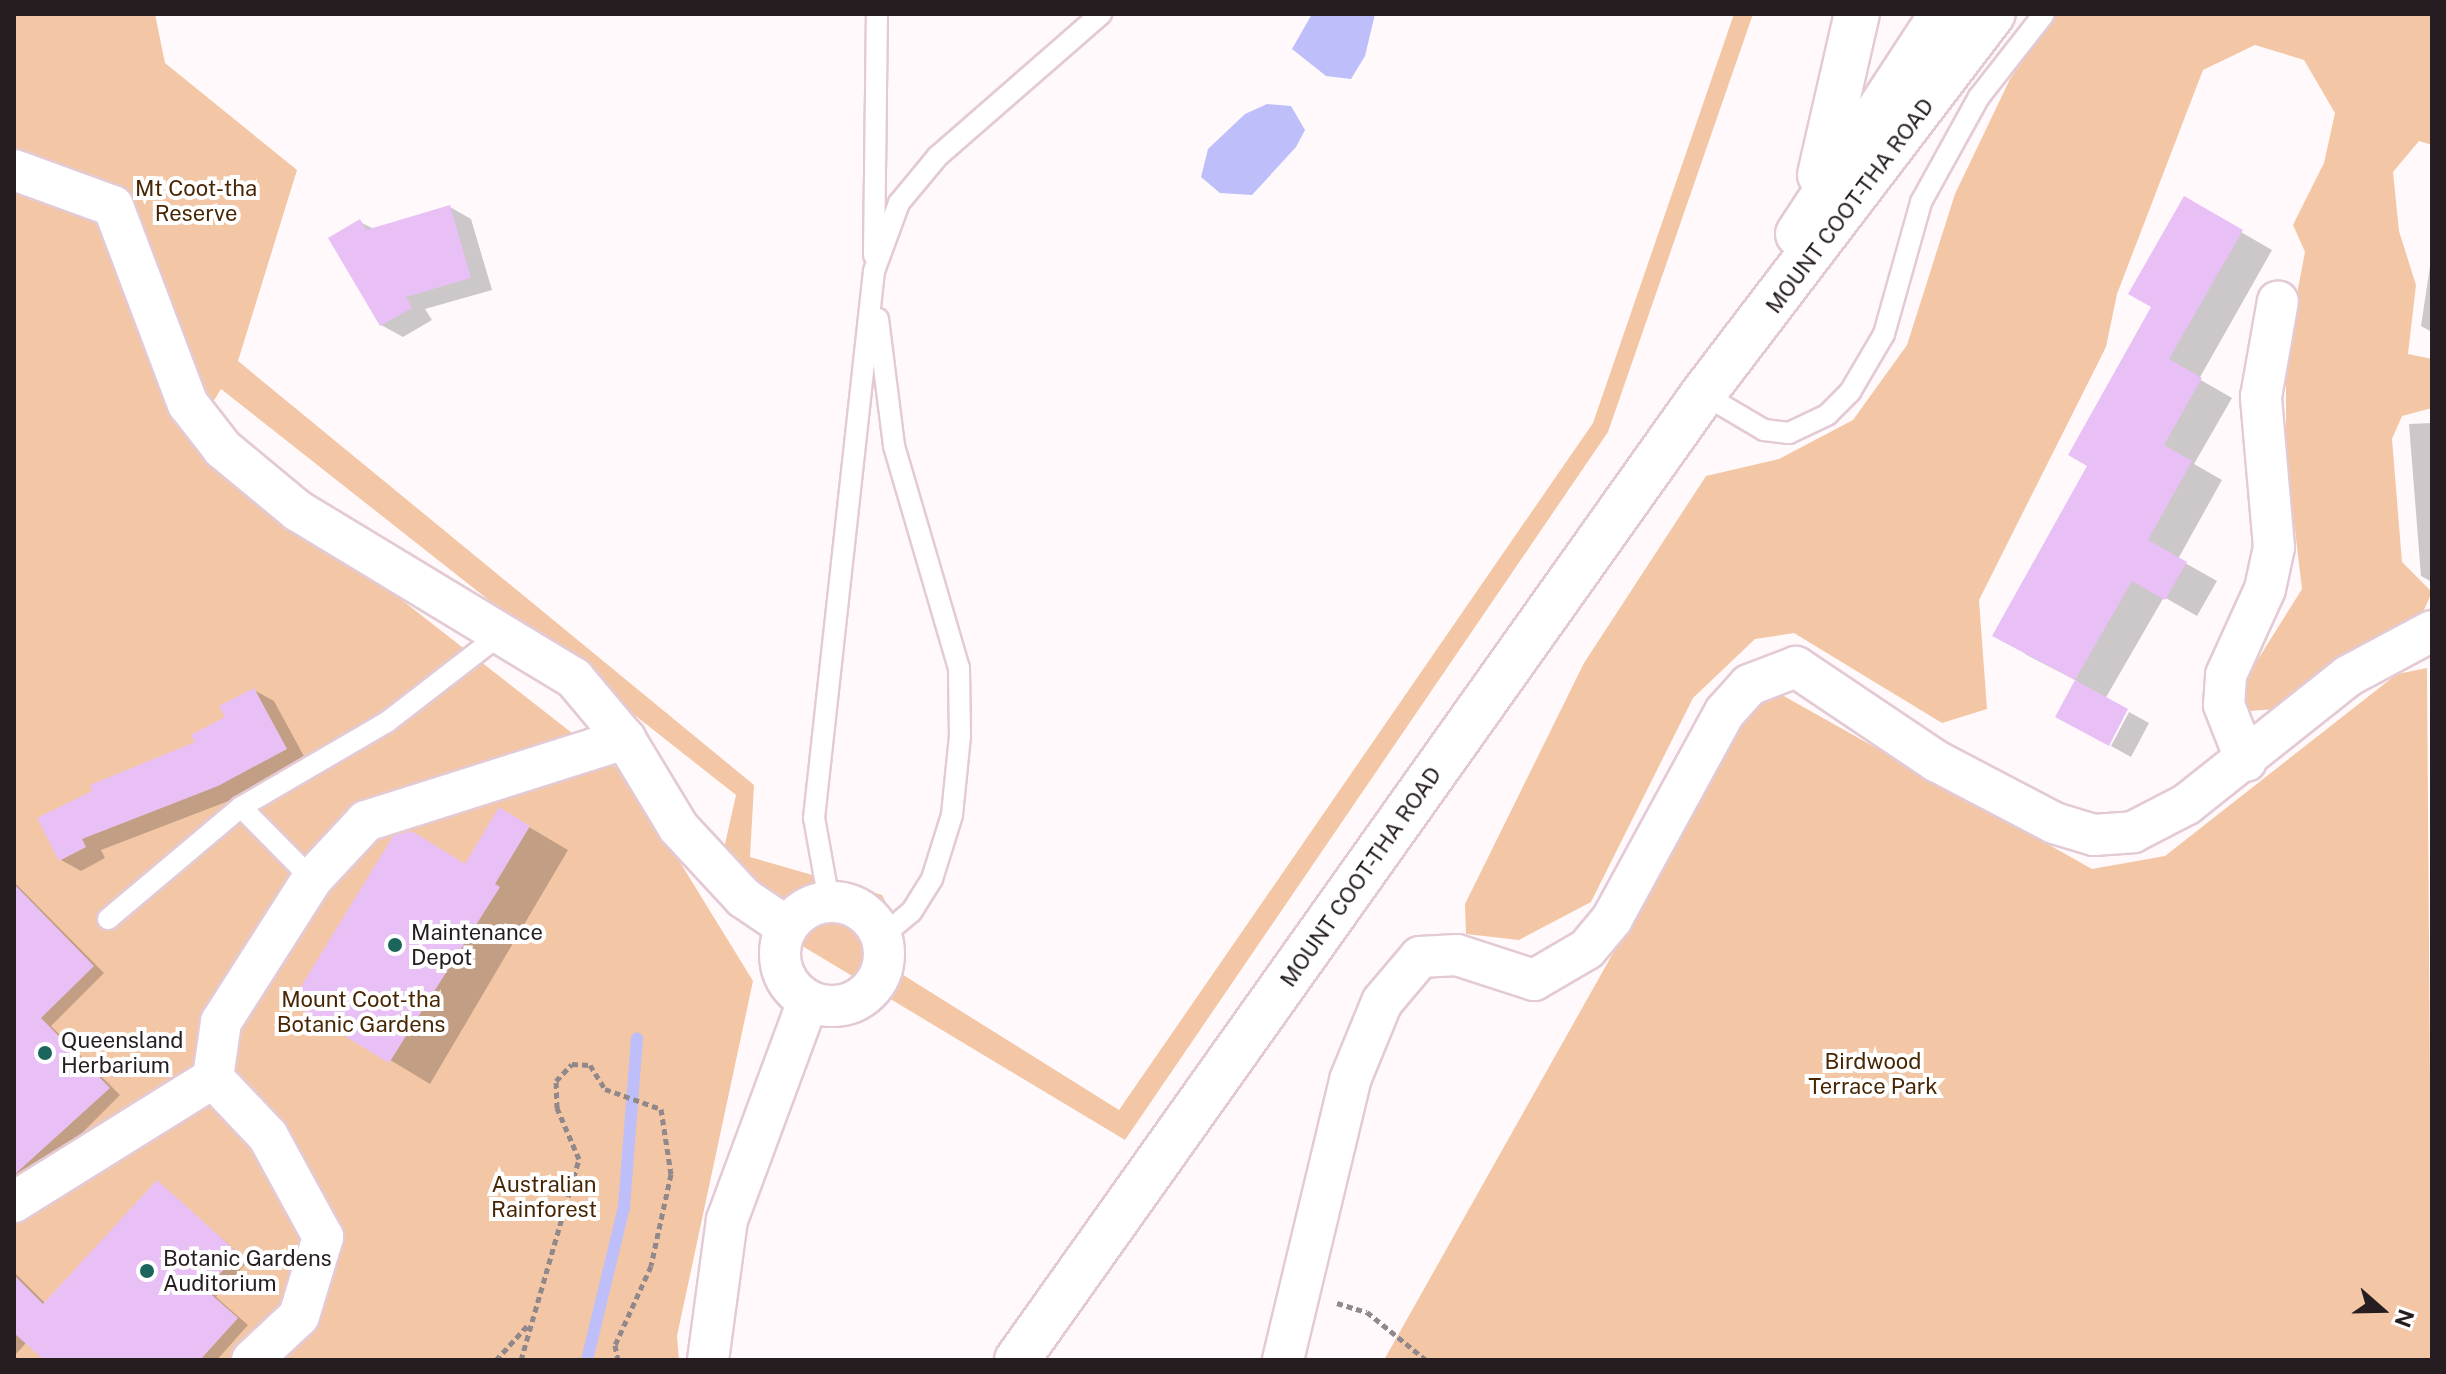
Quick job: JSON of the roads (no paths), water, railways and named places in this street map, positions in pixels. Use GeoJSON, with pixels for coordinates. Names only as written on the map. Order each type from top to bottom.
{"type":"FeatureCollection","features":[{"type":"Feature","properties":{"kind":"main road"},"geometry":{"type":"LineString","coordinates":[[1772,274],[1822,169],[1857,14]]}},
{"type":"Feature","properties":{"kind":"main road","name":"MOUNT COOT-THA ROAD"},"geometry":{"type":"LineString","coordinates":[[1703,394],[1772,274],[1942,14]]}},
{"type":"Feature","properties":{"kind":"main road","name":"MOUNT COOT-THA ROAD"},"geometry":{"type":"LineString","coordinates":[[1017,1360],[1703,394],[1993,14]]}},
{"type":"Feature","properties":{"kind":"street"},"geometry":{"type":"LineString","coordinates":[[14,170],[113,206],[188,404],[223,449],[298,511],[437,590],[497,637],[574,678],[625,739],[678,827],[744,898],[787,927]]}},
{"type":"Feature","properties":{"kind":"street"},"geometry":{"type":"LineString","coordinates":[[2246,761],[2224,705],[2226,675],[2265,589],[2274,547],[2261,397],[2278,301]]}},
{"type":"Feature","properties":{"kind":"street"},"geometry":{"type":"LineString","coordinates":[[1283,1360],[1350,1080],[1382,1002],[1405,971],[1420,957],[1437,953],[1534,980],[1562,969],[1612,919],[1725,712],[1773,671],[1796,667],[1936,761],[2054,823],[2094,835],[2133,832],[2246,761],[2348,676],[2432,631]]}},
{"type":"Feature","properties":{"kind":"street"},"geometry":{"type":"LineString","coordinates":[[14,1202],[213,1078],[221,1022],[312,879],[366,821],[625,739]]}},
{"type":"Feature","properties":{"kind":"street"},"geometry":{"type":"LineString","coordinates":[[829,901],[861,910],[881,937],[885,954],[873,987],[843,1005],[808,1001],[784,976],[787,927],[829,901]]}},
{"type":"Feature","properties":{"kind":"street"},"geometry":{"type":"LineString","coordinates":[[708,1360],[727,1220],[808,1001]]}},
{"type":"Feature","properties":{"kind":"street"},"geometry":{"type":"LineString","coordinates":[[213,1078],[268,1136],[323,1237],[299,1316],[252,1360]]}},
{"type":"Feature","properties":{"kind":"lane"},"geometry":{"type":"LineString","coordinates":[[829,901],[814,818],[874,271],[877,14]]}},
{"type":"Feature","properties":{"kind":"lane"},"geometry":{"type":"LineString","coordinates":[[881,937],[911,912],[932,879],[952,815],[960,736],[959,668],[894,446],[874,271],[899,203],[937,157],[1101,14]]}},
{"type":"Feature","properties":{"kind":"lane"},"geometry":{"type":"LineString","coordinates":[[1703,394],[1764,430],[1789,433],[1827,415],[1850,392],[1884,334],[1921,202],[1979,97],[2044,14]]}},
{"type":"Feature","properties":{"kind":"lane"},"geometry":{"type":"LineString","coordinates":[[108,919],[241,807],[387,722],[497,637]]}},
{"type":"Feature","properties":{"kind":"lane"},"geometry":{"type":"LineString","coordinates":[[241,807],[312,879]]}},
{"type":"Feature","properties":{"kind":"water"},"geometry":{"type":"Polygon","coordinates":[[[1312,14],[1375,14],[1365,56],[1351,79],[1326,76],[1292,49],[1312,14]]]}},
{"type":"Feature","properties":{"kind":"water"},"geometry":{"type":"Polygon","coordinates":[[[1267,104],[1291,106],[1305,130],[1296,147],[1252,195],[1220,193],[1201,177],[1208,149],[1245,114],[1267,104]]]}},
{"type":"Feature","properties":{"kind":"waterway"},"geometry":{"type":"LineString","coordinates":[[587,1360],[624,1207],[637,1039]]}},
{"type":"Feature","properties":{"kind":"place","name":"Maintenance Depot"},"geometry":{"type":"Point","coordinates":[395,945]}},
{"type":"Feature","properties":{"kind":"place","name":"Queensland Herbarium"},"geometry":{"type":"Point","coordinates":[45,1053]}},
{"type":"Feature","properties":{"kind":"place","name":"Botanic Gardens Auditorium"},"geometry":{"type":"Point","coordinates":[147,1271]}},
{"type":"Feature","properties":{"kind":"park label","name":"Mt Coot-tha Reserve"},"geometry":{"type":"Point","coordinates":[196,200]}},
{"type":"Feature","properties":{"kind":"park label","name":"Mount Coot-tha Botanic Gardens"},"geometry":{"type":"Point","coordinates":[361,1012]}},
{"type":"Feature","properties":{"kind":"park label","name":"Birdwood Terrace Park"},"geometry":{"type":"Point","coordinates":[1873,1074]}},
{"type":"Feature","properties":{"kind":"park label","name":"Australian Rainforest"},"geometry":{"type":"Point","coordinates":[544,1196]}}]}
